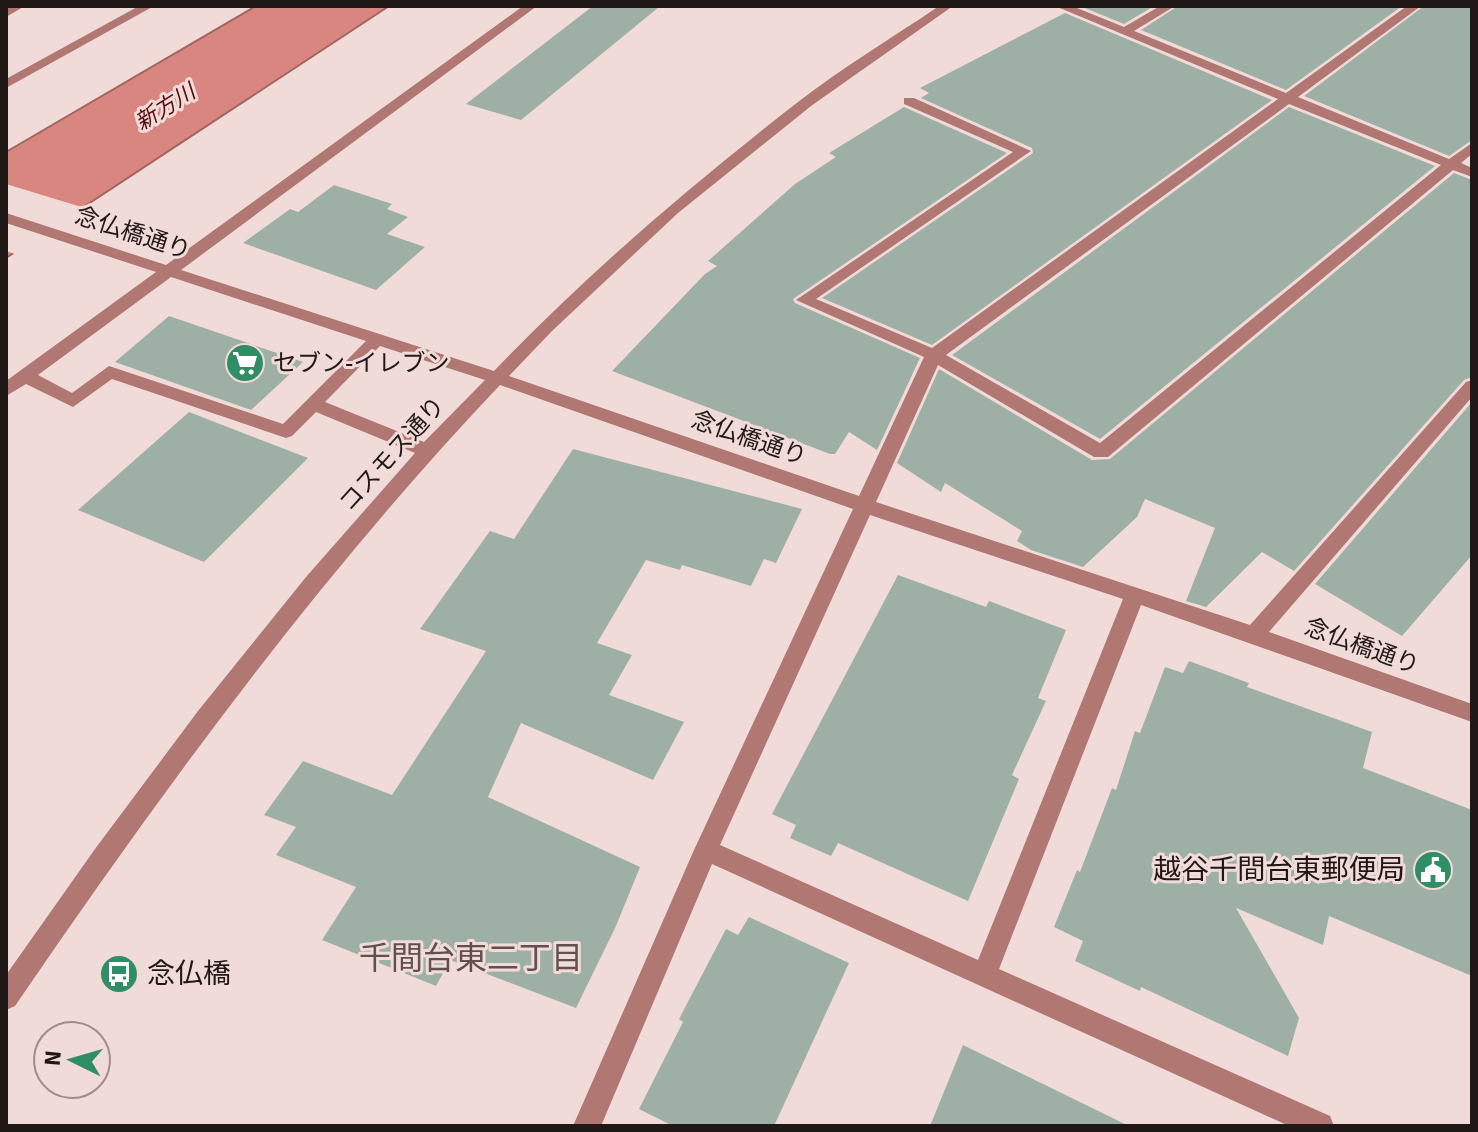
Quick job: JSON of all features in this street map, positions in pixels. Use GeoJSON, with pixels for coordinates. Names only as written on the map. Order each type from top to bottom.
{"type":"FeatureCollection","features":[{"type":"Feature","properties":{"kind":"street"},"geometry":{"type":"LineString","coordinates":[[6,13],[19,6]]}},
{"type":"Feature","properties":{"kind":"street"},"geometry":{"type":"LineString","coordinates":[[8,82],[148,6]]}},
{"type":"Feature","properties":{"kind":"street"},"geometry":{"type":"LineString","coordinates":[[6,390],[531,6]]}},
{"type":"Feature","properties":{"kind":"street","name":"コスモス通り"},"geometry":{"type":"LineString","coordinates":[[6,997],[220,698],[428,451],[495,377],[639,240],[766,130],[875,51],[947,6]]}},
{"type":"Feature","properties":{"kind":"street"},"geometry":{"type":"LineString","coordinates":[[1061,6],[1472,173]]}},
{"type":"Feature","properties":{"kind":"street"},"geometry":{"type":"LineString","coordinates":[[1124,32],[1169,6]]}},
{"type":"Feature","properties":{"kind":"street"},"geometry":{"type":"LineString","coordinates":[[587,1126],[706,850],[934,355],[1415,6]]}},
{"type":"Feature","properties":{"kind":"street"},"geometry":{"type":"LineString","coordinates":[[909,101],[1024,151],[804,300],[934,355],[1101,452],[1472,147]]}},
{"type":"Feature","properties":{"kind":"street","name":"念仏橋通り"},"geometry":{"type":"LineString","coordinates":[[6,218],[495,377],[866,506],[1254,635],[1472,713]]}},
{"type":"Feature","properties":{"kind":"street"},"geometry":{"type":"LineString","coordinates":[[25,376],[73,401],[109,372],[286,432],[377,339]]}},
{"type":"Feature","properties":{"kind":"street"},"geometry":{"type":"LineString","coordinates":[[1254,635],[1472,386]]}},
{"type":"Feature","properties":{"kind":"street"},"geometry":{"type":"LineString","coordinates":[[313,404],[428,451]]}},
{"type":"Feature","properties":{"kind":"street"},"geometry":{"type":"LineString","coordinates":[[984,975],[1135,595]]}},
{"type":"Feature","properties":{"kind":"street"},"geometry":{"type":"LineString","coordinates":[[706,850],[1320,1126]]}},
{"type":"Feature","properties":{"kind":"water","name":"新方川"},"geometry":{"type":"Polygon","coordinates":[[[256,6],[389,6],[6,258],[6,152],[256,6]]]}},
{"type":"Feature","properties":{"kind":"pier"},"geometry":{"type":"Polygon","coordinates":[[[6,184],[88,209],[18,255],[6,251],[6,184]]]}},
{"type":"Feature","properties":{"kind":"building"},"geometry":{"type":"Polygon","coordinates":[[[593,6],[659,7],[521,120],[466,104],[593,6]]]}},
{"type":"Feature","properties":{"kind":"building"},"geometry":{"type":"Polygon","coordinates":[[[1080,6],[1154,6],[1124,24],[1080,6]]]}},
{"type":"Feature","properties":{"kind":"building"},"geometry":{"type":"Polygon","coordinates":[[[1178,6],[1402,6],[1286,90],[1141,30],[1178,6]]]}},
{"type":"Feature","properties":{"kind":"building"},"geometry":{"type":"Polygon","coordinates":[[[1424,6],[1472,6],[1472,140],[1449,156],[1304,96],[1424,6]]]}},
{"type":"Feature","properties":{"kind":"building"},"geometry":{"type":"Polygon","coordinates":[[[1065,13],[1272,100],[932,345],[822,298],[1033,153],[1032,148],[921,98],[929,93],[920,88],[1065,13]]]}},
{"type":"Feature","properties":{"kind":"building"},"geometry":{"type":"Polygon","coordinates":[[[904,107],[1007,153],[793,299],[795,303],[920,358],[877,450],[849,432],[835,454],[830,454],[612,371],[705,274],[717,266],[708,261],[795,184],[836,157],[829,153],[904,107]]]}},
{"type":"Feature","properties":{"kind":"building"},"geometry":{"type":"Polygon","coordinates":[[[1289,107],[1435,166],[1100,439],[952,355],[1289,107]]]}},
{"type":"Feature","properties":{"kind":"building"},"geometry":{"type":"Polygon","coordinates":[[[1454,173],[1472,180],[1472,377],[1464,380],[1294,571],[1262,552],[1206,607],[1186,601],[1215,528],[1145,499],[1137,517],[1083,567],[1031,550],[1017,541],[1022,531],[945,483],[941,492],[897,463],[939,369],[1092,460],[1110,459],[1454,173]]]}},
{"type":"Feature","properties":{"kind":"building"},"geometry":{"type":"Polygon","coordinates":[[[334,185],[392,204],[387,209],[408,217],[387,234],[425,247],[376,290],[243,243],[290,209],[298,212],[334,185]]]}},
{"type":"Feature","properties":{"kind":"building"},"geometry":{"type":"Polygon","coordinates":[[[169,316],[303,362],[251,410],[115,362],[169,316]]]}},
{"type":"Feature","properties":{"kind":"building"},"geometry":{"type":"Polygon","coordinates":[[[1472,402],[1472,555],[1402,636],[1315,584],[1472,402]]]}},
{"type":"Feature","properties":{"kind":"building"},"geometry":{"type":"Polygon","coordinates":[[[189,412],[308,458],[204,562],[78,510],[189,412]]]}},
{"type":"Feature","properties":{"kind":"building"},"geometry":{"type":"Polygon","coordinates":[[[573,449],[802,509],[776,563],[764,559],[751,586],[682,565],[680,570],[646,560],[597,643],[632,655],[609,695],[684,722],[653,780],[521,723],[488,797],[640,867],[616,926],[576,1008],[450,960],[436,986],[322,940],[356,887],[276,855],[296,827],[264,815],[303,761],[392,795],[486,651],[420,629],[490,531],[514,539],[573,449]]]}},
{"type":"Feature","properties":{"kind":"building"},"geometry":{"type":"Polygon","coordinates":[[[898,575],[986,607],[989,601],[1066,630],[1038,698],[1046,701],[1012,775],[1019,779],[968,901],[838,843],[831,856],[790,838],[796,825],[772,814],[898,575]]]}},
{"type":"Feature","properties":{"kind":"building"},"geometry":{"type":"Polygon","coordinates":[[[1189,661],[1249,683],[1247,687],[1372,732],[1363,768],[1472,810],[1472,976],[1329,916],[1323,945],[1236,908],[1299,1018],[1288,1056],[1141,987],[1140,991],[1075,961],[1083,941],[1054,927],[1077,870],[1080,872],[1112,788],[1116,790],[1135,731],[1140,733],[1165,667],[1183,673],[1189,661]]]}},
{"type":"Feature","properties":{"kind":"building"},"geometry":{"type":"Polygon","coordinates":[[[749,917],[849,963],[774,1126],[673,1126],[639,1109],[683,1022],[679,1019],[726,929],[738,935],[749,917]]]}},
{"type":"Feature","properties":{"kind":"building"},"geometry":{"type":"Polygon","coordinates":[[[963,1045],[1129,1126],[930,1126],[963,1045]]]}},
{"type":"Feature","properties":{"kind":"place","name":"セブン-イレブン"},"geometry":{"type":"Point","coordinates":[245,363]}},
{"type":"Feature","properties":{"kind":"place","name":"越谷千間台東郵便局"},"geometry":{"type":"Point","coordinates":[1433,870]}},
{"type":"Feature","properties":{"kind":"place","name":"念仏橋"},"geometry":{"type":"Point","coordinates":[119,974]}},
{"type":"Feature","properties":{"kind":"district","name":"千間台東二丁目"},"geometry":{"type":"Point","coordinates":[471,958]}}]}
